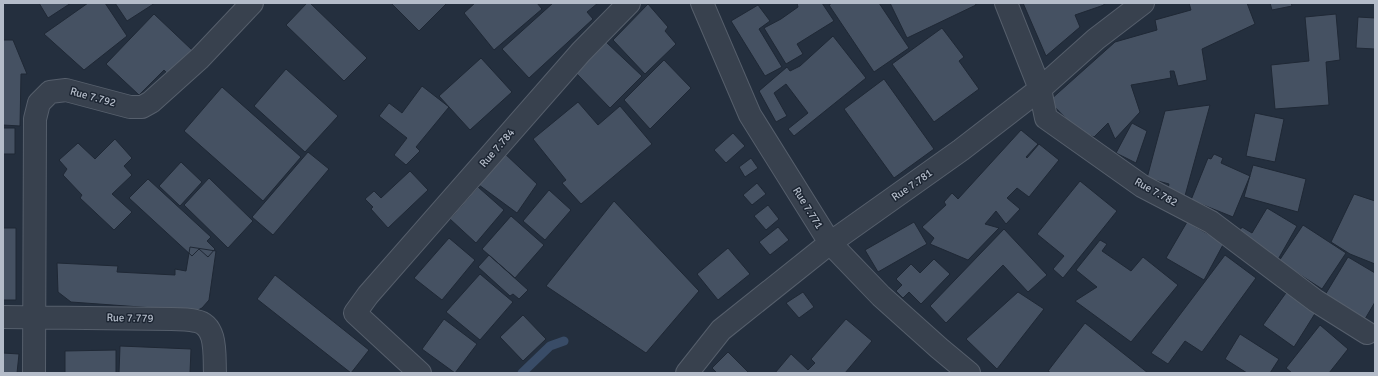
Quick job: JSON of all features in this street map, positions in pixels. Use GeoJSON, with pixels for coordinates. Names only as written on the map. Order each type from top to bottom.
{"type":"FeatureCollection","features":[{"type":"Feature","properties":{"kind":"street","name":"Rue 7.792"},"geometry":{"type":"LineString","coordinates":[[35,317],[35,119],[39,103],[50,92],[66,90],[130,107],[142,107],[151,102],[200,58],[252,3]]}},
{"type":"Feature","properties":{"kind":"street","name":"Rue 7.784"},"geometry":{"type":"LineString","coordinates":[[420,373],[355,313],[368,295],[581,52],[629,3]]}},
{"type":"Feature","properties":{"kind":"street","name":"Rue 7.771"},"geometry":{"type":"LineString","coordinates":[[702,3],[750,115],[830,243],[881,296],[969,373]]}},
{"type":"Feature","properties":{"kind":"street","name":"Rue 7.782"},"geometry":{"type":"LineString","coordinates":[[1006,3],[1040,89],[1046,118],[1142,186],[1211,222],[1316,301],[1368,333]]}},
{"type":"Feature","properties":{"kind":"street","name":"Rue 7.781"},"geometry":{"type":"LineString","coordinates":[[687,373],[721,330],[830,243],[961,150],[1040,89],[1096,39],[1143,3]]}},
{"type":"Feature","properties":{"kind":"street","name":"Rue 7.779"},"geometry":{"type":"LineString","coordinates":[[3,317],[171,318],[198,321],[211,331],[214,346],[215,373]]}},
{"type":"Feature","properties":{"kind":"street"},"geometry":{"type":"LineString","coordinates":[[34,373],[35,317]]}},
{"type":"Feature","properties":{"kind":"building"},"geometry":{"type":"Polygon","coordinates":[[[39,3],[71,3],[48,18],[39,3]]]}},
{"type":"Feature","properties":{"kind":"building"},"geometry":{"type":"Polygon","coordinates":[[[88,3],[105,3],[127,36],[84,70],[44,34],[88,3]]]}},
{"type":"Feature","properties":{"kind":"building"},"geometry":{"type":"Polygon","coordinates":[[[115,3],[155,3],[127,21],[115,3]]]}},
{"type":"Feature","properties":{"kind":"building"},"geometry":{"type":"Polygon","coordinates":[[[307,3],[310,3],[367,58],[344,81],[286,25],[307,3]]]}},
{"type":"Feature","properties":{"kind":"building"},"geometry":{"type":"Polygon","coordinates":[[[391,3],[447,3],[419,31],[391,3]]]}},
{"type":"Feature","properties":{"kind":"building"},"geometry":{"type":"Polygon","coordinates":[[[475,3],[537,3],[542,9],[494,50],[464,13],[475,3]]]}},
{"type":"Feature","properties":{"kind":"building"},"geometry":{"type":"Polygon","coordinates":[[[553,3],[598,3],[587,12],[593,19],[529,78],[502,49],[553,3]]]}},
{"type":"Feature","properties":{"kind":"building"},"geometry":{"type":"Polygon","coordinates":[[[797,3],[822,3],[834,21],[797,44],[803,54],[786,64],[764,28],[781,19],[798,7],[797,3]]]}},
{"type":"Feature","properties":{"kind":"building"},"geometry":{"type":"Polygon","coordinates":[[[832,3],[879,3],[909,48],[874,72],[829,5],[832,3]]]}},
{"type":"Feature","properties":{"kind":"building"},"geometry":{"type":"Polygon","coordinates":[[[890,3],[975,3],[976,5],[907,38],[890,3]]]}},
{"type":"Feature","properties":{"kind":"building"},"geometry":{"type":"Polygon","coordinates":[[[1023,3],[1104,3],[1104,5],[1075,15],[1080,27],[1046,56],[1023,3]]]}},
{"type":"Feature","properties":{"kind":"building"},"geometry":{"type":"Polygon","coordinates":[[[1189,3],[1247,3],[1255,24],[1202,49],[1207,80],[1178,86],[1174,71],[1170,71],[1171,78],[1131,85],[1140,112],[1115,139],[1108,123],[1094,137],[1078,131],[1049,101],[1115,42],[1157,30],[1155,20],[1191,10],[1189,3]]]}},
{"type":"Feature","properties":{"kind":"building"},"geometry":{"type":"Polygon","coordinates":[[[1270,3],[1291,3],[1292,6],[1272,10],[1270,3]]]}},
{"type":"Feature","properties":{"kind":"building"},"geometry":{"type":"Polygon","coordinates":[[[648,4],[668,27],[665,31],[676,44],[645,74],[613,40],[648,4]]]}},
{"type":"Feature","properties":{"kind":"building"},"geometry":{"type":"Polygon","coordinates":[[[758,5],[770,21],[759,29],[782,67],[765,76],[731,21],[758,5]]]}},
{"type":"Feature","properties":{"kind":"building"},"geometry":{"type":"Polygon","coordinates":[[[154,14],[192,50],[168,74],[164,70],[139,95],[106,64],[154,14]]]}},
{"type":"Feature","properties":{"kind":"building"},"geometry":{"type":"Polygon","coordinates":[[[1336,14],[1340,60],[1326,62],[1329,105],[1275,109],[1271,65],[1309,61],[1305,17],[1336,14]]]}},
{"type":"Feature","properties":{"kind":"building"},"geometry":{"type":"Polygon","coordinates":[[[1358,17],[1375,18],[1375,49],[1356,48],[1358,17]]]}},
{"type":"Feature","properties":{"kind":"building"},"geometry":{"type":"Polygon","coordinates":[[[942,28],[964,57],[959,61],[979,89],[934,122],[892,64],[942,28]]]}},
{"type":"Feature","properties":{"kind":"building"},"geometry":{"type":"Polygon","coordinates":[[[833,36],[866,78],[794,136],[788,129],[808,113],[786,84],[774,93],[787,116],[776,122],[759,91],[787,67],[790,71],[800,66],[833,36]]]}},
{"type":"Feature","properties":{"kind":"building"},"geometry":{"type":"Polygon","coordinates":[[[3,40],[13,40],[27,74],[21,74],[20,126],[3,125],[3,40]]]}},
{"type":"Feature","properties":{"kind":"building"},"geometry":{"type":"Polygon","coordinates":[[[606,42],[642,76],[610,108],[575,72],[606,42]]]}},
{"type":"Feature","properties":{"kind":"building"},"geometry":{"type":"Polygon","coordinates":[[[481,58],[512,92],[470,130],[439,96],[481,58]]]}},
{"type":"Feature","properties":{"kind":"building"},"geometry":{"type":"Polygon","coordinates":[[[664,60],[691,88],[650,129],[624,100],[664,60]]]}},
{"type":"Feature","properties":{"kind":"building"},"geometry":{"type":"Polygon","coordinates":[[[286,69],[338,116],[305,152],[254,106],[286,69]]]}},
{"type":"Feature","properties":{"kind":"building"},"geometry":{"type":"Polygon","coordinates":[[[884,79],[934,149],[894,178],[844,109],[884,79]]]}},
{"type":"Feature","properties":{"kind":"building"},"geometry":{"type":"Polygon","coordinates":[[[422,86],[449,107],[416,147],[420,151],[406,165],[394,155],[407,138],[379,116],[389,103],[402,113],[422,86]]]}},
{"type":"Feature","properties":{"kind":"building"},"geometry":{"type":"Polygon","coordinates":[[[222,87],[301,157],[263,201],[184,131],[222,87]]]}},
{"type":"Feature","properties":{"kind":"building"},"geometry":{"type":"Polygon","coordinates":[[[578,102],[598,125],[620,106],[652,144],[581,204],[562,183],[566,180],[533,139],[578,102]]]}},
{"type":"Feature","properties":{"kind":"building"},"geometry":{"type":"Polygon","coordinates":[[[1210,105],[1183,203],[1167,192],[1169,184],[1147,178],[1165,111],[1210,105]]]}},
{"type":"Feature","properties":{"kind":"building"},"geometry":{"type":"Polygon","coordinates":[[[1255,113],[1284,119],[1275,162],[1246,156],[1255,113]]]}},
{"type":"Feature","properties":{"kind":"building"},"geometry":{"type":"Polygon","coordinates":[[[1132,123],[1147,131],[1136,163],[1116,153],[1132,123]]]}},
{"type":"Feature","properties":{"kind":"building"},"geometry":{"type":"Polygon","coordinates":[[[3,128],[15,128],[15,154],[3,154],[3,128]]]}},
{"type":"Feature","properties":{"kind":"building"},"geometry":{"type":"Polygon","coordinates":[[[1021,130],[1038,144],[1026,157],[1027,158],[1039,144],[1059,160],[1029,197],[1017,188],[1007,198],[1020,209],[1006,224],[996,211],[985,224],[999,228],[968,260],[930,244],[934,238],[922,227],[946,205],[944,202],[952,193],[958,199],[1021,130]]]}},
{"type":"Feature","properties":{"kind":"building"},"geometry":{"type":"Polygon","coordinates":[[[733,133],[745,146],[726,163],[714,150],[733,133]]]}},
{"type":"Feature","properties":{"kind":"building"},"geometry":{"type":"Polygon","coordinates":[[[115,139],[132,158],[124,166],[132,175],[112,194],[132,212],[114,230],[80,198],[82,195],[63,175],[67,169],[59,160],[78,143],[95,159],[115,139]]]}},
{"type":"Feature","properties":{"kind":"building"},"geometry":{"type":"Polygon","coordinates":[[[308,152],[329,169],[273,235],[252,217],[308,152]]]}},
{"type":"Feature","properties":{"kind":"building"},"geometry":{"type":"Polygon","coordinates":[[[503,152],[537,184],[517,213],[479,185],[503,152]]]}},
{"type":"Feature","properties":{"kind":"building"},"geometry":{"type":"Polygon","coordinates":[[[1214,154],[1223,158],[1221,163],[1250,176],[1233,217],[1191,200],[1208,158],[1211,159],[1214,154]]]}},
{"type":"Feature","properties":{"kind":"building"},"geometry":{"type":"Polygon","coordinates":[[[751,158],[758,168],[745,177],[739,167],[751,158]]]}},
{"type":"Feature","properties":{"kind":"building"},"geometry":{"type":"Polygon","coordinates":[[[181,162],[202,182],[180,206],[159,186],[181,162]]]}},
{"type":"Feature","properties":{"kind":"building"},"geometry":{"type":"Polygon","coordinates":[[[1253,165],[1306,179],[1298,212],[1244,197],[1253,165]]]}},
{"type":"Feature","properties":{"kind":"building"},"geometry":{"type":"Polygon","coordinates":[[[410,171],[428,190],[388,228],[371,209],[373,207],[365,199],[374,191],[381,198],[410,171]]]}},
{"type":"Feature","properties":{"kind":"building"},"geometry":{"type":"Polygon","coordinates":[[[209,178],[253,221],[228,248],[184,205],[209,178]]]}},
{"type":"Feature","properties":{"kind":"building"},"geometry":{"type":"Polygon","coordinates":[[[148,179],[211,237],[207,241],[215,249],[208,257],[199,249],[192,256],[129,198],[148,179]]]}},
{"type":"Feature","properties":{"kind":"building"},"geometry":{"type":"Polygon","coordinates":[[[1080,181],[1117,211],[1063,278],[1053,269],[1064,256],[1037,234],[1080,181]]]}},
{"type":"Feature","properties":{"kind":"building"},"geometry":{"type":"Polygon","coordinates":[[[757,183],[766,194],[752,205],[743,195],[757,183]]]}},
{"type":"Feature","properties":{"kind":"building"},"geometry":{"type":"Polygon","coordinates":[[[478,187],[504,210],[476,243],[450,219],[478,187]]]}},
{"type":"Feature","properties":{"kind":"building"},"geometry":{"type":"Polygon","coordinates":[[[549,190],[571,210],[545,240],[523,221],[549,190]]]}},
{"type":"Feature","properties":{"kind":"building"},"geometry":{"type":"Polygon","coordinates":[[[1354,194],[1375,201],[1375,264],[1350,254],[1331,242],[1354,194]]]}},
{"type":"Feature","properties":{"kind":"building"},"geometry":{"type":"Polygon","coordinates":[[[614,201],[699,291],[646,353],[546,286],[614,201]]]}},
{"type":"Feature","properties":{"kind":"building"},"geometry":{"type":"Polygon","coordinates":[[[768,205],[779,219],[766,230],[754,216],[768,205]]]}},
{"type":"Feature","properties":{"kind":"building"},"geometry":{"type":"Polygon","coordinates":[[[1267,208],[1297,226],[1276,263],[1234,239],[1242,227],[1252,233],[1267,208]]]}},
{"type":"Feature","properties":{"kind":"building"},"geometry":{"type":"Polygon","coordinates":[[[511,216],[544,245],[515,278],[482,249],[511,216]]]}},
{"type":"Feature","properties":{"kind":"building"},"geometry":{"type":"Polygon","coordinates":[[[914,222],[927,244],[878,272],[865,250],[914,222]]]}},
{"type":"Feature","properties":{"kind":"building"},"geometry":{"type":"Polygon","coordinates":[[[1187,222],[1224,243],[1204,280],[1166,258],[1187,222]]]}},
{"type":"Feature","properties":{"kind":"building"},"geometry":{"type":"Polygon","coordinates":[[[1303,225],[1346,253],[1322,289],[1279,261],[1303,225]]]}},
{"type":"Feature","properties":{"kind":"building"},"geometry":{"type":"Polygon","coordinates":[[[778,227],[789,240],[770,255],[759,242],[778,227]]]}},
{"type":"Feature","properties":{"kind":"building"},"geometry":{"type":"Polygon","coordinates":[[[3,228],[16,228],[16,300],[3,300],[3,228]]]}},
{"type":"Feature","properties":{"kind":"building"},"geometry":{"type":"Polygon","coordinates":[[[1004,229],[1047,275],[1028,292],[1003,265],[946,323],[930,306],[1004,229]]]}},
{"type":"Feature","properties":{"kind":"building"},"geometry":{"type":"Polygon","coordinates":[[[449,238],[475,260],[442,300],[414,278],[449,238]]]}},
{"type":"Feature","properties":{"kind":"building"},"geometry":{"type":"Polygon","coordinates":[[[1100,240],[1107,244],[1102,251],[1131,271],[1143,257],[1178,285],[1131,342],[1075,301],[1097,287],[1076,270],[1100,240]]]}},
{"type":"Feature","properties":{"kind":"building"},"geometry":{"type":"Polygon","coordinates":[[[190,247],[216,251],[209,300],[202,308],[196,311],[71,302],[58,292],[57,263],[118,266],[117,272],[175,275],[175,269],[186,271],[190,247]]]}},
{"type":"Feature","properties":{"kind":"building"},"geometry":{"type":"Polygon","coordinates":[[[728,248],[750,274],[718,300],[697,274],[728,248]]]}},
{"type":"Feature","properties":{"kind":"building"},"geometry":{"type":"Polygon","coordinates":[[[489,255],[528,290],[519,299],[513,294],[510,296],[478,267],[489,255]]]}},
{"type":"Feature","properties":{"kind":"building"},"geometry":{"type":"Polygon","coordinates":[[[1225,255],[1256,278],[1202,352],[1185,341],[1168,364],[1151,353],[1225,255]]]}},
{"type":"Feature","properties":{"kind":"building"},"geometry":{"type":"Polygon","coordinates":[[[1348,257],[1375,273],[1375,302],[1365,319],[1325,295],[1348,257]]]}},
{"type":"Feature","properties":{"kind":"building"},"geometry":{"type":"Polygon","coordinates":[[[934,259],[950,274],[921,304],[909,292],[903,298],[896,291],[902,285],[896,279],[911,264],[920,273],[934,259]]]}},
{"type":"Feature","properties":{"kind":"building"},"geometry":{"type":"Polygon","coordinates":[[[480,274],[513,302],[480,340],[446,312],[480,274]]]}},
{"type":"Feature","properties":{"kind":"building"},"geometry":{"type":"Polygon","coordinates":[[[275,275],[369,350],[351,373],[257,299],[275,275]]]}},
{"type":"Feature","properties":{"kind":"building"},"geometry":{"type":"Polygon","coordinates":[[[1288,290],[1316,312],[1294,347],[1263,325],[1288,290]]]}},
{"type":"Feature","properties":{"kind":"building"},"geometry":{"type":"Polygon","coordinates":[[[803,292],[814,307],[799,318],[786,303],[803,292]]]}},
{"type":"Feature","properties":{"kind":"building"},"geometry":{"type":"Polygon","coordinates":[[[1018,292],[1044,309],[997,369],[966,339],[1018,292]]]}},
{"type":"Feature","properties":{"kind":"building"},"geometry":{"type":"Polygon","coordinates":[[[523,315],[546,339],[523,361],[500,337],[523,315]]]}},
{"type":"Feature","properties":{"kind":"building"},"geometry":{"type":"Polygon","coordinates":[[[444,319],[477,344],[455,373],[422,349],[444,319]]]}},
{"type":"Feature","properties":{"kind":"building"},"geometry":{"type":"Polygon","coordinates":[[[846,319],[872,341],[845,373],[775,373],[791,354],[808,370],[815,363],[811,359],[846,319]]]}},
{"type":"Feature","properties":{"kind":"building"},"geometry":{"type":"Polygon","coordinates":[[[1085,323],[1148,373],[1051,373],[1048,371],[1085,323]]]}},
{"type":"Feature","properties":{"kind":"building"},"geometry":{"type":"Polygon","coordinates":[[[1320,325],[1348,349],[1329,373],[1292,373],[1286,368],[1320,325]]]}},
{"type":"Feature","properties":{"kind":"building"},"geometry":{"type":"Polygon","coordinates":[[[1240,334],[1279,359],[1270,373],[1247,373],[1225,359],[1240,334]]]}},
{"type":"Feature","properties":{"kind":"building"},"geometry":{"type":"Polygon","coordinates":[[[120,346],[191,349],[190,373],[119,373],[120,346]]]}},
{"type":"Feature","properties":{"kind":"building"},"geometry":{"type":"Polygon","coordinates":[[[116,350],[116,373],[65,373],[65,351],[116,350]]]}},
{"type":"Feature","properties":{"kind":"building"},"geometry":{"type":"Polygon","coordinates":[[[728,352],[749,373],[717,373],[712,368],[728,352]]]}},
{"type":"Feature","properties":{"kind":"building"},"geometry":{"type":"Polygon","coordinates":[[[3,353],[19,354],[17,373],[3,373],[3,353]]]}},
{"type":"Feature","properties":{"kind":"waterway"},"geometry":{"type":"LineString","coordinates":[[522,373],[550,346],[564,341]]}}]}
